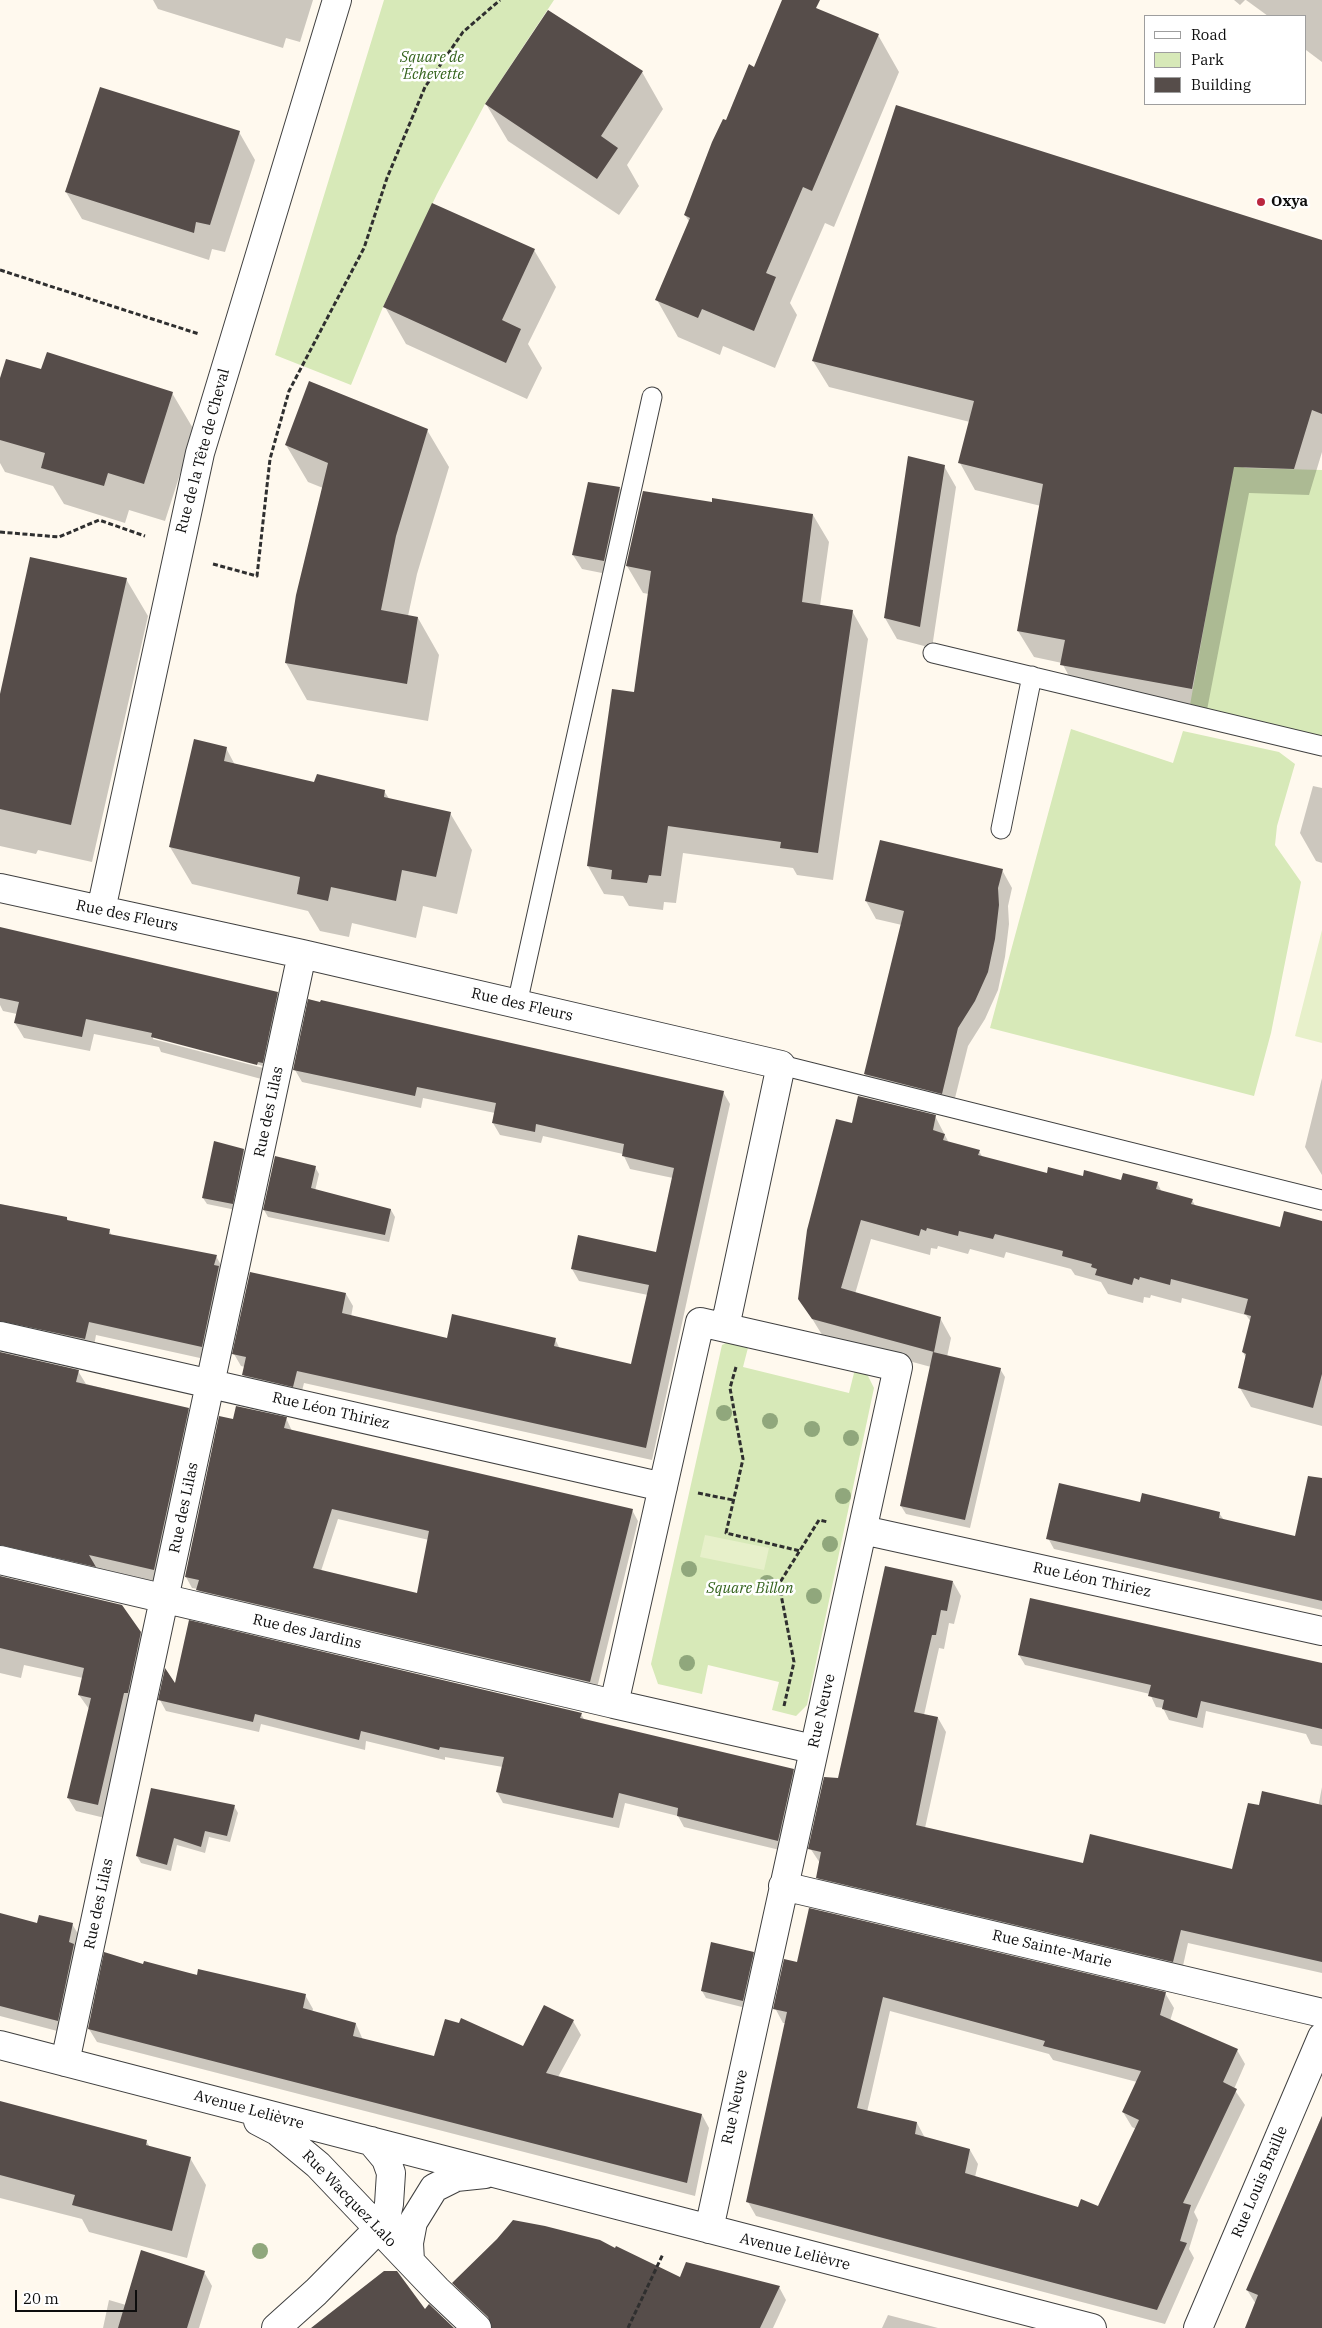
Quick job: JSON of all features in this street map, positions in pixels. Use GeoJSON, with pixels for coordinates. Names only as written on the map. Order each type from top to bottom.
{"type":"FeatureCollection","features":[{"type":"Feature","properties":{"kind":"street","name":"Rue de la Tête de Cheval"},"geometry":{"type":"LineString","coordinates":[[100,910],[200,453],[231,345],[337,0]]}},
{"type":"Feature","properties":{"kind":"street","name":"Rue des Fleurs"},"geometry":{"type":"LineString","coordinates":[[0,888],[302,954],[781,1065]]}},
{"type":"Feature","properties":{"kind":"street","name":"Rue des Lilas"},"geometry":{"type":"LineString","coordinates":[[65,2062],[302,954]]}},
{"type":"Feature","properties":{"kind":"street"},"geometry":{"type":"LineString","coordinates":[[781,1065],[735,1330],[700,1322],[614,1704],[813,1749]]}},
{"type":"Feature","properties":{"kind":"street","name":"Rue Neuve"},"geometry":{"type":"LineString","coordinates":[[709,2229],[898,1367],[735,1330]]}},
{"type":"Feature","properties":{"kind":"street","name":"Rue Léon Thiriez"},"geometry":{"type":"LineString","coordinates":[[0,1336],[663,1487]]}},
{"type":"Feature","properties":{"kind":"street","name":"Rue Léon Thiriez"},"geometry":{"type":"LineString","coordinates":[[862,1530],[1322,1631]]}},
{"type":"Feature","properties":{"kind":"street","name":"Rue des Jardins"},"geometry":{"type":"LineString","coordinates":[[0,1560],[614,1704]]}},
{"type":"Feature","properties":{"kind":"street","name":"Rue Sainte-Marie"},"geometry":{"type":"LineString","coordinates":[[783,1886],[1322,2013]]}},
{"type":"Feature","properties":{"kind":"street","name":"Rue Louis Braille"},"geometry":{"type":"LineString","coordinates":[[1198,2328],[1322,2037]]}},
{"type":"Feature","properties":{"kind":"street","name":"Avenue Lelièvre"},"geometry":{"type":"LineString","coordinates":[[0,2045],[1092,2328]]}},
{"type":"Feature","properties":{"kind":"street","name":"Rue Wacquez Lalo"},"geometry":{"type":"LineString","coordinates":[[202,2097],[247,2115],[276,2131],[298,2147],[325,2172],[410,2262],[477,2328]]}},
{"type":"Feature","properties":{"kind":"street"},"geometry":{"type":"LineString","coordinates":[[276,2328],[380,2229],[385,2222],[392,2173],[386,2159],[371,2141]]}},
{"type":"Feature","properties":{"kind":"street","name":"Avenue Lelièvre"},"geometry":{"type":"LineString","coordinates":[[410,2262],[409,2243],[413,2222],[434,2188],[456,2177],[499,2173]]}},
{"type":"Feature","properties":{"kind":"lane"},"geometry":{"type":"LineString","coordinates":[[517,1004],[652,397]]}},
{"type":"Feature","properties":{"kind":"lane"},"geometry":{"type":"LineString","coordinates":[[933,653],[1322,746]]}},
{"type":"Feature","properties":{"kind":"lane"},"geometry":{"type":"LineString","coordinates":[[1002,829],[1032,676]]}},
{"type":"Feature","properties":{"kind":"lane"},"geometry":{"type":"LineString","coordinates":[[781,1065],[1322,1200]]}},
{"type":"Feature","properties":{"kind":"path"},"geometry":{"type":"LineString","coordinates":[[0,532],[59,537],[99,520],[178,549],[214,565],[257,576],[270,459],[289,391],[364,248],[387,178],[425,87],[463,32],[500,0]]}},
{"type":"Feature","properties":{"kind":"path"},"geometry":{"type":"LineString","coordinates":[[0,270],[231,345]]}},
{"type":"Feature","properties":{"kind":"path"},"geometry":{"type":"LineString","coordinates":[[735,1330],[730,1388],[742,1459],[726,1533],[800,1551]]}},
{"type":"Feature","properties":{"kind":"path"},"geometry":{"type":"LineString","coordinates":[[777,1741],[794,1662],[779,1584],[820,1520],[862,1530]]}},
{"type":"Feature","properties":{"kind":"path"},"geometry":{"type":"LineString","coordinates":[[628,2328],[678,2221]]}},
{"type":"Feature","properties":{"kind":"green space","name":"Square de 'Échevette"},"geometry":{"type":"Polygon","coordinates":[[[384,0],[554,0],[485,104],[437,194],[383,307],[351,385],[275,355],[384,0]]]}},
{"type":"Feature","properties":{"kind":"green space"},"geometry":{"type":"Polygon","coordinates":[[[1233,464],[1246,468],[1322,470],[1322,738],[1190,705],[1233,464]]]}},
{"type":"Feature","properties":{"kind":"green space"},"geometry":{"type":"Polygon","coordinates":[[[1071,729],[1173,763],[1183,731],[1279,752],[1295,764],[1277,826],[1275,845],[1301,882],[1271,1033],[1254,1096],[990,1028],[1071,729]]]}},
{"type":"Feature","properties":{"kind":"green space"},"geometry":{"type":"Polygon","coordinates":[[[1322,930],[1322,1043],[1295,1036],[1322,930]]]}},
{"type":"Feature","properties":{"kind":"green space","name":"Square Billon"},"geometry":{"type":"Polygon","coordinates":[[[738,1337],[750,1340],[743,1367],[849,1393],[856,1365],[863,1366],[874,1388],[807,1705],[796,1716],[772,1710],[779,1682],[708,1665],[702,1694],[658,1684],[651,1664],[722,1345],[738,1337]]]}},
{"type":"Feature","properties":{"kind":"green space"},"geometry":{"type":"Polygon","coordinates":[[[705,1535],[769,1548],[764,1570],[700,1557],[705,1535]]]}},
{"type":"Feature","properties":{"kind":"building"},"geometry":{"type":"Polygon","coordinates":[[[782,0],[820,0],[816,8],[879,34],[812,191],[803,187],[766,273],[776,277],[754,331],[702,309],[698,318],[655,300],[690,218],[684,215],[712,142],[723,119],[726,120],[749,64],[754,67],[782,0]]]}},
{"type":"Feature","properties":{"kind":"building"},"geometry":{"type":"Polygon","coordinates":[[[548,10],[643,71],[601,136],[618,148],[597,179],[485,104],[548,10]]]}},
{"type":"Feature","properties":{"kind":"building"},"geometry":{"type":"Polygon","coordinates":[[[100,87],[240,131],[210,225],[196,222],[194,233],[65,192],[100,87]]]}},
{"type":"Feature","properties":{"kind":"building"},"geometry":{"type":"Polygon","coordinates":[[[896,105],[1322,240],[1322,414],[1312,410],[1294,469],[1234,467],[1192,689],[1060,665],[1065,640],[1017,631],[1043,484],[958,463],[974,401],[812,361],[896,105]]]}},
{"type":"Feature","properties":{"kind":"building"},"geometry":{"type":"Polygon","coordinates":[[[432,203],[535,249],[502,320],[521,329],[506,363],[383,307],[432,203]]]}},
{"type":"Feature","properties":{"kind":"building"},"geometry":{"type":"Polygon","coordinates":[[[47,352],[173,392],[144,484],[108,473],[104,486],[41,468],[45,453],[0,440],[0,378],[6,359],[41,369],[47,352]]]}},
{"type":"Feature","properties":{"kind":"building"},"geometry":{"type":"Polygon","coordinates":[[[309,381],[428,429],[396,536],[381,610],[418,617],[407,684],[285,663],[296,595],[328,463],[285,445],[309,381]]]}},
{"type":"Feature","properties":{"kind":"building"},"geometry":{"type":"Polygon","coordinates":[[[908,456],[945,465],[920,627],[884,618],[908,456]]]}},
{"type":"Feature","properties":{"kind":"building"},"geometry":{"type":"Polygon","coordinates":[[[588,482],[620,487],[604,561],[572,555],[588,482]]]}},
{"type":"Feature","properties":{"kind":"building"},"geometry":{"type":"Polygon","coordinates":[[[643,491],[712,502],[712,498],[813,514],[802,602],[853,610],[818,853],[780,848],[781,842],[668,826],[661,876],[649,875],[647,883],[611,879],[612,870],[587,866],[612,689],[634,692],[651,571],[626,566],[643,491]]]}},
{"type":"Feature","properties":{"kind":"building"},"geometry":{"type":"Polygon","coordinates":[[[30,557],[127,578],[71,825],[0,809],[0,694],[30,557]]]}},
{"type":"Feature","properties":{"kind":"building"},"geometry":{"type":"Polygon","coordinates":[[[194,739],[227,747],[224,761],[314,782],[317,774],[385,790],[384,797],[451,812],[436,877],[402,870],[396,901],[331,887],[328,901],[297,894],[300,877],[169,847],[194,739]]]}},
{"type":"Feature","properties":{"kind":"building"},"geometry":{"type":"Polygon","coordinates":[[[880,840],[1003,869],[998,888],[999,905],[995,939],[988,972],[975,1001],[958,1028],[942,1094],[864,1074],[904,911],[865,901],[880,840]]]}},
{"type":"Feature","properties":{"kind":"building"},"geometry":{"type":"Polygon","coordinates":[[[0,927],[278,992],[263,1063],[258,1062],[257,1065],[151,1037],[152,1033],[86,1019],[82,1037],[14,1023],[19,1002],[0,998],[0,927]]]}},
{"type":"Feature","properties":{"kind":"building"},"geometry":{"type":"Polygon","coordinates":[[[308,999],[320,1002],[321,1000],[724,1091],[646,1448],[297,1371],[293,1387],[242,1375],[246,1357],[232,1354],[250,1272],[346,1293],[342,1313],[447,1338],[452,1314],[556,1338],[554,1346],[631,1364],[649,1285],[571,1269],[578,1235],[656,1252],[674,1168],[622,1156],[624,1144],[536,1124],[535,1132],[492,1123],[496,1103],[417,1087],[415,1096],[293,1070],[308,999]]]}},
{"type":"Feature","properties":{"kind":"building"},"geometry":{"type":"Polygon","coordinates":[[[858,1096],[936,1115],[933,1130],[945,1134],[943,1140],[980,1150],[978,1155],[1047,1173],[1048,1167],[1083,1176],[1084,1170],[1121,1180],[1123,1173],[1158,1182],[1156,1189],[1193,1199],[1191,1204],[1280,1227],[1284,1211],[1322,1221],[1322,1374],[1313,1408],[1238,1388],[1246,1354],[1242,1352],[1251,1316],[1244,1314],[1248,1299],[1171,1279],[1170,1285],[1140,1277],[1139,1280],[1134,1278],[1132,1285],[1095,1275],[1097,1269],[1091,1267],[1092,1264],[1062,1256],[1063,1251],[995,1234],[993,1239],[959,1231],[958,1236],[927,1228],[926,1231],[921,1229],[919,1236],[861,1220],[841,1288],[941,1317],[934,1352],[812,1319],[798,1299],[807,1230],[836,1119],[852,1123],[858,1096]]]}},
{"type":"Feature","properties":{"kind":"building"},"geometry":{"type":"Polygon","coordinates":[[[214,1141],[244,1149],[233,1204],[202,1198],[214,1141]]]}},
{"type":"Feature","properties":{"kind":"building"},"geometry":{"type":"Polygon","coordinates":[[[275,1156],[316,1166],[311,1188],[391,1209],[385,1235],[263,1210],[275,1156]]]}},
{"type":"Feature","properties":{"kind":"building"},"geometry":{"type":"Polygon","coordinates":[[[0,1204],[67,1217],[67,1220],[110,1229],[109,1234],[217,1255],[214,1265],[219,1266],[202,1347],[89,1322],[85,1339],[0,1321],[0,1204]]]}},
{"type":"Feature","properties":{"kind":"building"},"geometry":{"type":"Polygon","coordinates":[[[0,1352],[79,1370],[76,1382],[189,1408],[154,1570],[89,1555],[96,1567],[0,1545],[0,1352]]]}},
{"type":"Feature","properties":{"kind":"building"},"geometry":{"type":"Polygon","coordinates":[[[933,1352],[1001,1368],[965,1520],[900,1506],[933,1352]]]}},
{"type":"Feature","properties":{"kind":"building"},"geometry":{"type":"Polygon","coordinates":[[[236,1406],[287,1417],[284,1428],[633,1509],[590,1682],[196,1590],[199,1580],[185,1577],[219,1416],[233,1419],[236,1406]],[[332,1509],[313,1568],[417,1593],[429,1531],[332,1509]]]}},
{"type":"Feature","properties":{"kind":"building"},"geometry":{"type":"Polygon","coordinates":[[[1308,1476],[1322,1478],[1322,1601],[1046,1539],[1059,1483],[1140,1502],[1142,1493],[1220,1512],[1219,1518],[1295,1536],[1308,1476]]]}},
{"type":"Feature","properties":{"kind":"building"},"geometry":{"type":"Polygon","coordinates":[[[885,1566],[953,1581],[947,1611],[941,1610],[936,1635],[932,1635],[914,1712],[938,1717],[916,1825],[1083,1863],[1090,1834],[1232,1869],[1248,1803],[1259,1805],[1262,1791],[1322,1805],[1322,1962],[1181,1930],[1173,1962],[816,1878],[821,1852],[808,1849],[824,1777],[838,1778],[885,1566]]]}},
{"type":"Feature","properties":{"kind":"building"},"geometry":{"type":"Polygon","coordinates":[[[0,1576],[122,1605],[141,1632],[128,1693],[124,1693],[98,1805],[67,1798],[91,1698],[78,1695],[84,1668],[0,1648],[0,1576]]]}},
{"type":"Feature","properties":{"kind":"building"},"geometry":{"type":"Polygon","coordinates":[[[1030,1598],[1322,1663],[1322,1729],[1201,1701],[1197,1718],[1162,1709],[1164,1700],[1148,1696],[1151,1685],[1018,1655],[1030,1598]]]}},
{"type":"Feature","properties":{"kind":"building"},"geometry":{"type":"Polygon","coordinates":[[[189,1620],[582,1713],[580,1718],[794,1769],[778,1841],[677,1816],[678,1808],[619,1793],[613,1818],[496,1792],[504,1757],[440,1747],[439,1750],[361,1731],[359,1740],[255,1714],[253,1722],[158,1700],[165,1668],[175,1683],[189,1620]]]}},
{"type":"Feature","properties":{"kind":"building"},"geometry":{"type":"Polygon","coordinates":[[[151,1788],[235,1805],[227,1836],[205,1831],[201,1847],[174,1838],[167,1865],[136,1856],[151,1788]]]}},
{"type":"Feature","properties":{"kind":"building"},"geometry":{"type":"Polygon","coordinates":[[[809,1908],[1166,1992],[1160,2015],[1238,2049],[1223,2082],[1237,2089],[1183,2203],[1191,2205],[1180,2241],[1187,2243],[1157,2310],[746,2202],[787,2012],[773,2009],[784,1959],[797,1962],[809,1908]],[[883,1997],[857,2108],[917,2122],[915,2134],[970,2149],[965,2173],[1078,2207],[1081,2199],[1098,2206],[1139,2120],[1122,2112],[1141,2071],[1043,2046],[1045,2041],[883,1997]]]}},
{"type":"Feature","properties":{"kind":"building"},"geometry":{"type":"Polygon","coordinates":[[[0,1913],[37,1923],[39,1915],[73,1923],[69,1942],[74,1944],[58,2021],[0,2006],[0,1913]]]}},
{"type":"Feature","properties":{"kind":"building"},"geometry":{"type":"Polygon","coordinates":[[[711,1942],[754,1952],[743,2001],[701,1991],[711,1942]]]}},
{"type":"Feature","properties":{"kind":"building"},"geometry":{"type":"Polygon","coordinates":[[[104,1952],[143,1964],[144,1961],[197,1975],[198,1969],[306,1994],[303,2008],[356,2023],[353,2036],[434,2056],[445,2019],[459,2023],[461,2018],[523,2046],[544,2005],[574,2020],[546,2073],[702,2114],[687,2183],[88,2029],[104,1952]]]}},
{"type":"Feature","properties":{"kind":"building"},"geometry":{"type":"Polygon","coordinates":[[[0,2101],[147,2140],[146,2145],[191,2157],[172,2231],[72,2205],[75,2195],[0,2175],[0,2101]]]}},
{"type":"Feature","properties":{"kind":"building"},"geometry":{"type":"Polygon","coordinates":[[[1322,2116],[1322,2328],[1245,2328],[1258,2295],[1246,2290],[1322,2116]]]}},
{"type":"Feature","properties":{"kind":"building"},"geometry":{"type":"Polygon","coordinates":[[[513,2220],[600,2240],[680,2277],[686,2262],[780,2286],[760,2328],[492,2328],[488,2317],[452,2283],[497,2239],[513,2220]]]}},
{"type":"Feature","properties":{"kind":"building"},"geometry":{"type":"Polygon","coordinates":[[[141,2250],[205,2271],[187,2328],[118,2328],[141,2250]]]}},
{"type":"Feature","properties":{"kind":"building"},"geometry":{"type":"Polygon","coordinates":[[[384,2271],[397,2271],[425,2309],[429,2304],[454,2328],[311,2328],[384,2271]]]}},
{"type":"Feature","properties":{"kind":"place","name":"Oxya"},"geometry":{"type":"Point","coordinates":[1261,202]}}]}
